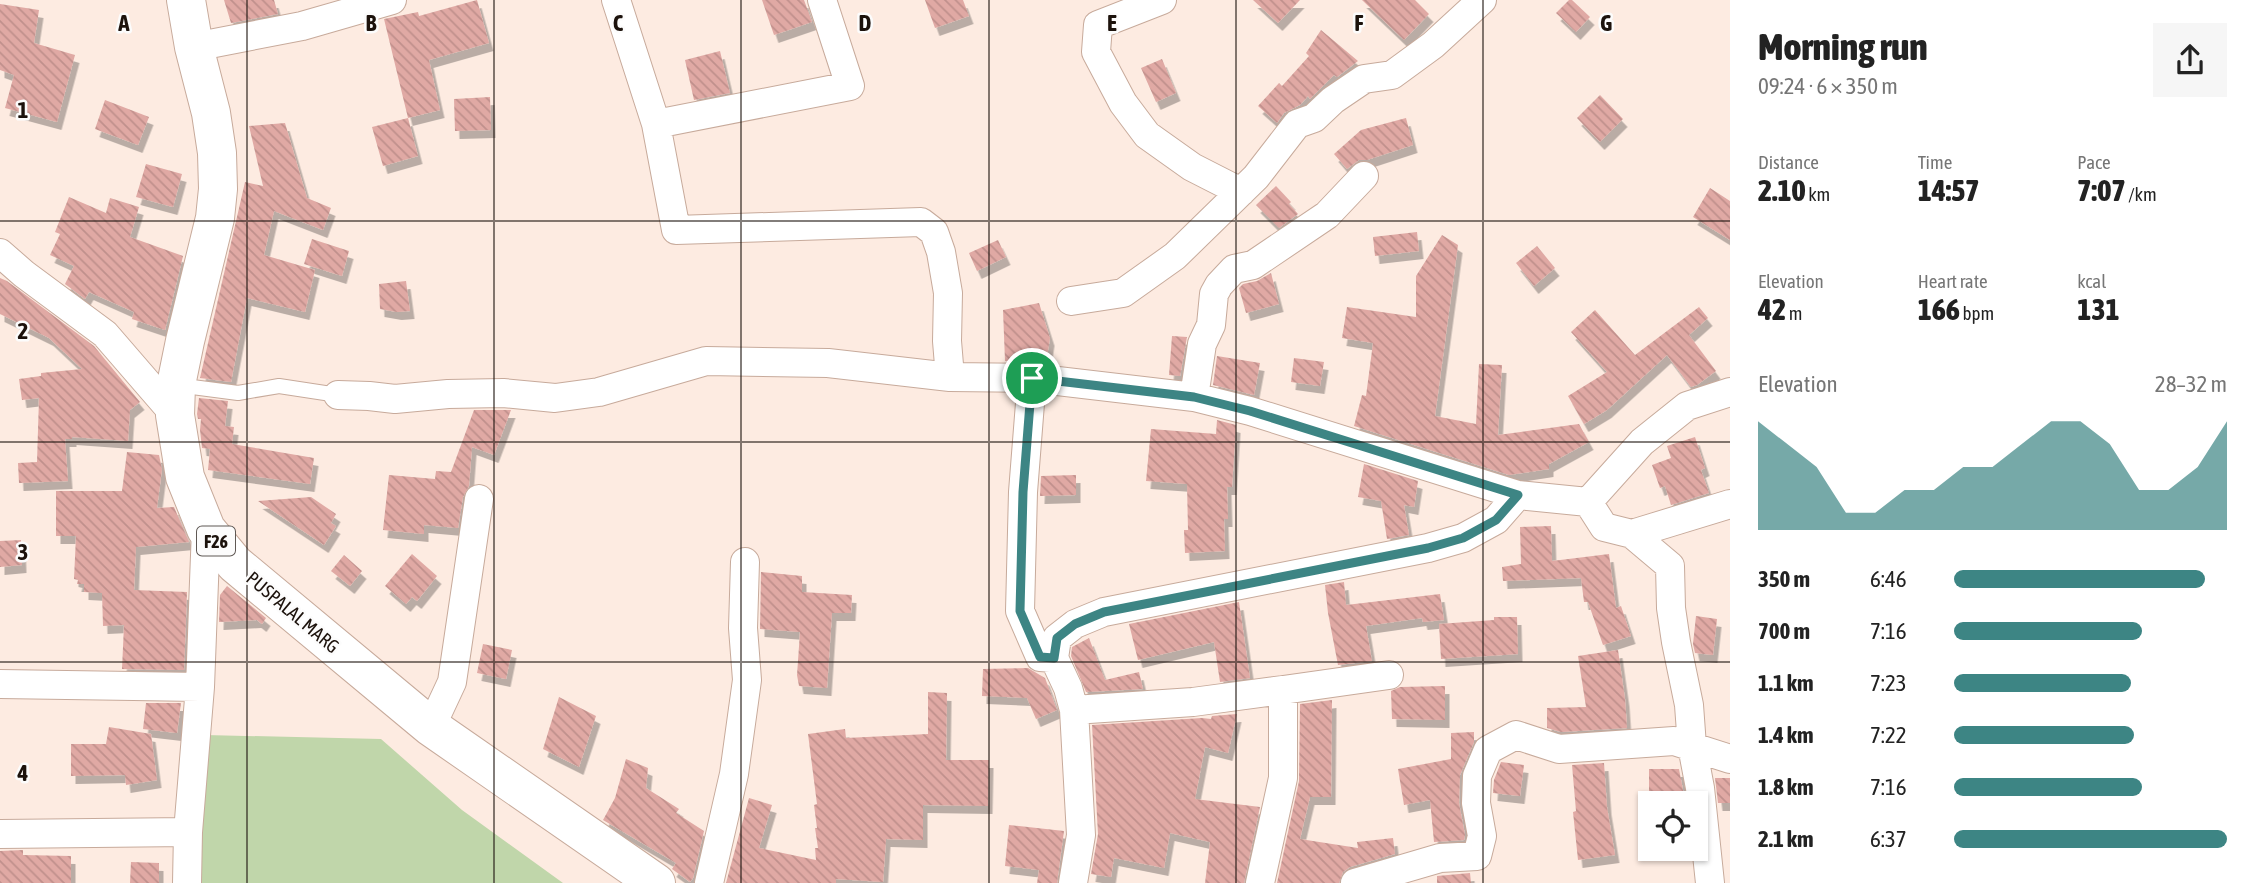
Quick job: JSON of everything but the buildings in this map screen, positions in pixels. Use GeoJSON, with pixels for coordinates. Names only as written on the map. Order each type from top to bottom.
{"type":"FeatureCollection","features":[{"type":"Feature","properties":{"kind":"main road","name":"PUSPALAL MARG"},"geometry":{"type":"LineString","coordinates":[[186,0],[217,153],[218,189],[215,218],[185,341],[176,400],[185,477],[206,529],[235,564],[431,727],[656,883]]}},
{"type":"Feature","properties":{"kind":"street"},"geometry":{"type":"LineString","coordinates":[[194,47],[302,26],[391,0]]}},
{"type":"Feature","properties":{"kind":"street"},"geometry":{"type":"LineString","coordinates":[[616,0],[656,124],[676,230],[921,222],[934,232],[941,252],[948,293],[947,341],[950,377]]}},
{"type":"Feature","properties":{"kind":"street"},"geometry":{"type":"LineString","coordinates":[[656,124],[850,86],[822,0]]}},
{"type":"Feature","properties":{"kind":"street"},"geometry":{"type":"LineString","coordinates":[[1162,0],[1097,25],[1096,52],[1123,103],[1146,135],[1192,167],[1241,192]]}},
{"type":"Feature","properties":{"kind":"street"},"geometry":{"type":"LineString","coordinates":[[1071,302],[1123,293],[1175,256],[1256,177],[1297,124],[1314,118],[1333,100],[1364,79],[1392,75],[1433,45],[1482,0]]}},
{"type":"Feature","properties":{"kind":"street"},"geometry":{"type":"LineString","coordinates":[[1194,397],[1202,344],[1211,325],[1214,294],[1219,285],[1234,270],[1253,265],[1327,215],[1364,176]]}},
{"type":"Feature","properties":{"kind":"street"},"geometry":{"type":"LineString","coordinates":[[0,253],[12,271],[105,334],[176,400]]}},
{"type":"Feature","properties":{"kind":"street"},"geometry":{"type":"LineString","coordinates":[[338,395],[395,399],[503,393],[555,398],[599,392],[706,361],[828,363],[950,377],[1032,378],[1194,397],[1250,411],[1518,495],[1588,502]]}},
{"type":"Feature","properties":{"kind":"street"},"geometry":{"type":"LineString","coordinates":[[1032,378],[1023,492],[1020,611],[1040,657],[1054,658]]}},
{"type":"Feature","properties":{"kind":"street"},"geometry":{"type":"LineString","coordinates":[[1588,502],[1642,442],[1669,421],[1688,407],[1730,392]]}},
{"type":"Feature","properties":{"kind":"street"},"geometry":{"type":"LineString","coordinates":[[1073,883],[1081,835],[1074,710],[1068,688],[1054,658],[1057,638],[1075,624],[1104,612],[1428,548],[1463,538],[1496,520],[1518,495]]}},
{"type":"Feature","properties":{"kind":"street"},"geometry":{"type":"LineString","coordinates":[[431,727],[452,682],[479,499]]}},
{"type":"Feature","properties":{"kind":"street"},"geometry":{"type":"LineString","coordinates":[[1588,502],[1604,527],[1632,534],[1670,565],[1671,608],[1689,705],[1710,883]]}},
{"type":"Feature","properties":{"kind":"street"},"geometry":{"type":"LineString","coordinates":[[1632,534],[1730,503]]}},
{"type":"Feature","properties":{"kind":"street"},"geometry":{"type":"LineString","coordinates":[[187,883],[188,832],[200,687],[206,529]]}},
{"type":"Feature","properties":{"kind":"street"},"geometry":{"type":"LineString","coordinates":[[709,883],[734,774],[747,680],[743,628],[745,562]]}},
{"type":"Feature","properties":{"kind":"street"},"geometry":{"type":"LineString","coordinates":[[1074,710],[1193,702],[1389,675]]}},
{"type":"Feature","properties":{"kind":"street"},"geometry":{"type":"LineString","coordinates":[[0,684],[200,687]]}},
{"type":"Feature","properties":{"kind":"street"},"geometry":{"type":"LineString","coordinates":[[1260,883],[1283,778],[1283,690]]}},
{"type":"Feature","properties":{"kind":"street"},"geometry":{"type":"LineString","coordinates":[[1355,883],[1440,858],[1477,856],[1482,836],[1476,803],[1477,776],[1488,750],[1516,736],[1559,749],[1674,741],[1730,759]]}},
{"type":"Feature","properties":{"kind":"street"},"geometry":{"type":"LineString","coordinates":[[0,834],[188,832]]}},
{"type":"Feature","properties":{"kind":"lane"},"geometry":{"type":"LineString","coordinates":[[176,400],[279,386],[338,395]]}},
{"type":"Feature","properties":{"kind":"green space"},"geometry":{"type":"Polygon","coordinates":[[[205,735],[381,739],[462,810],[563,883],[198,883],[205,735]]]}},
{"type":"Feature","properties":{"kind":"route"},"geometry":{"type":"LineString","coordinates":[[1032,378],[1194,397],[1250,411],[1518,495],[1496,520],[1463,538],[1428,548],[1104,612],[1075,624],[1057,638],[1054,658],[1040,657],[1020,611],[1023,492],[1032,378]]}}]}
